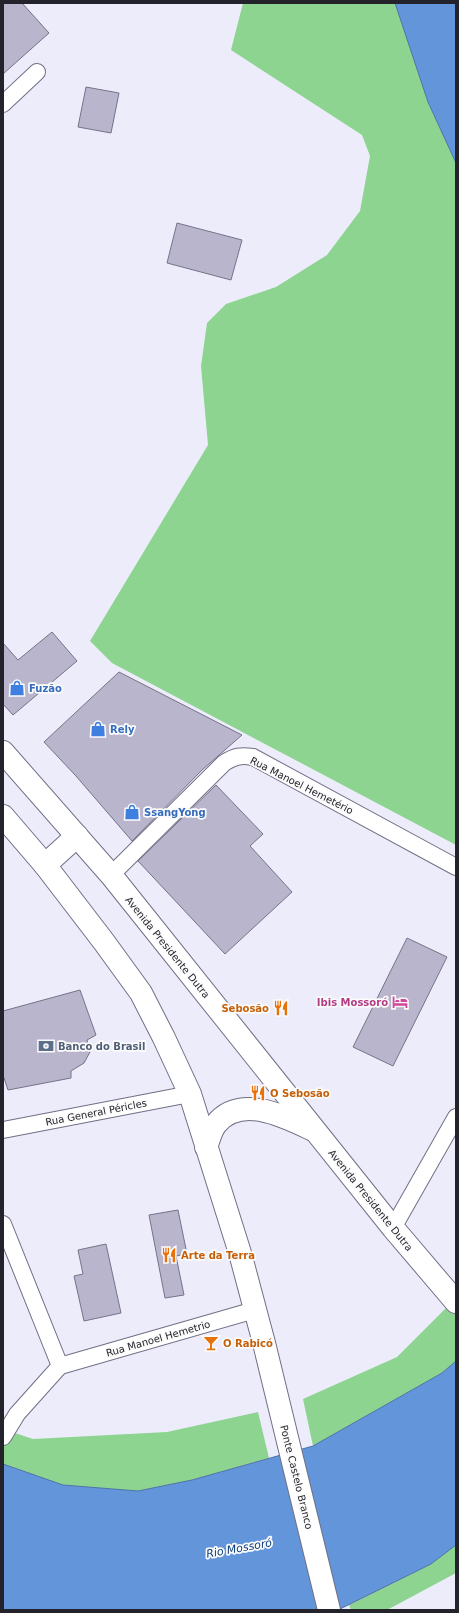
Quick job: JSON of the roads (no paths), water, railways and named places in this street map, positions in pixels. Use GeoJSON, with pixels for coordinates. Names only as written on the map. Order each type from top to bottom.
{"type":"FeatureCollection","features":[{"type":"Feature","properties":{"kind":"main road","name":"Avenida Presidente Dutra"},"geometry":{"type":"LineString","coordinates":[[3,752],[110,875],[393,1228],[456,1302]]}},
{"type":"Feature","properties":{"kind":"main road"},"geometry":{"type":"LineString","coordinates":[[3,816],[45,865],[141,993],[164,1038],[190,1094],[240,1253],[255,1310]]}},
{"type":"Feature","properties":{"kind":"main road"},"geometry":{"type":"LineString","coordinates":[[45,865],[77,836]]}},
{"type":"Feature","properties":{"kind":"main road"},"geometry":{"type":"LineString","coordinates":[[206,1147],[216,1125],[226,1115],[244,1109],[270,1111],[316,1131]]}},
{"type":"Feature","properties":{"kind":"main road","name":"Ponte Castelo Branco"},"geometry":{"type":"LineString","coordinates":[[255,1310],[329,1610]]}},
{"type":"Feature","properties":{"kind":"street"},"geometry":{"type":"LineString","coordinates":[[3,104],[37,72]]}},
{"type":"Feature","properties":{"kind":"street","name":"Rua Manoel Hemetério"},"geometry":{"type":"LineString","coordinates":[[110,875],[224,763],[241,755],[253,757],[456,866]]}},
{"type":"Feature","properties":{"kind":"street","name":"Rua General Péricles"},"geometry":{"type":"LineString","coordinates":[[3,1130],[190,1094]]}},
{"type":"Feature","properties":{"kind":"street"},"geometry":{"type":"LineString","coordinates":[[393,1228],[456,1117]]}},
{"type":"Feature","properties":{"kind":"street"},"geometry":{"type":"LineString","coordinates":[[3,1224],[60,1366],[17,1414],[3,1437]]}},
{"type":"Feature","properties":{"kind":"street","name":"Rua Manoel Hemetrio"},"geometry":{"type":"LineString","coordinates":[[60,1366],[255,1310]]}},
{"type":"Feature","properties":{"kind":"water"},"geometry":{"type":"Polygon","coordinates":[[[395,3],[456,3],[456,163],[428,102],[395,3]]]}},
{"type":"Feature","properties":{"kind":"water","name":"Rio Mossoró"},"geometry":{"type":"Polygon","coordinates":[[[456,1361],[456,1545],[431,1564],[338,1610],[3,1610],[3,1464],[63,1485],[138,1491],[192,1480],[313,1446],[442,1373],[456,1361]]]}},
{"type":"Feature","properties":{"kind":"place","name":"Fuzão"},"geometry":{"type":"Point","coordinates":[17,688]}},
{"type":"Feature","properties":{"kind":"place","name":"Rely"},"geometry":{"type":"Point","coordinates":[98,729]}},
{"type":"Feature","properties":{"kind":"place","name":"SsangYong"},"geometry":{"type":"Point","coordinates":[132,812]}},
{"type":"Feature","properties":{"kind":"place","name":"Ibis Mossoró"},"geometry":{"type":"Point","coordinates":[400,1002]}},
{"type":"Feature","properties":{"kind":"place","name":"Sebosão"},"geometry":{"type":"Point","coordinates":[281,1008]}},
{"type":"Feature","properties":{"kind":"place","name":"Banco do Brasil"},"geometry":{"type":"Point","coordinates":[46,1046]}},
{"type":"Feature","properties":{"kind":"place","name":"O Sebosão"},"geometry":{"type":"Point","coordinates":[258,1093]}},
{"type":"Feature","properties":{"kind":"place","name":"Arte da Terra"},"geometry":{"type":"Point","coordinates":[169,1255]}},
{"type":"Feature","properties":{"kind":"place","name":"O Rabicó"},"geometry":{"type":"Point","coordinates":[211,1343]}}]}
